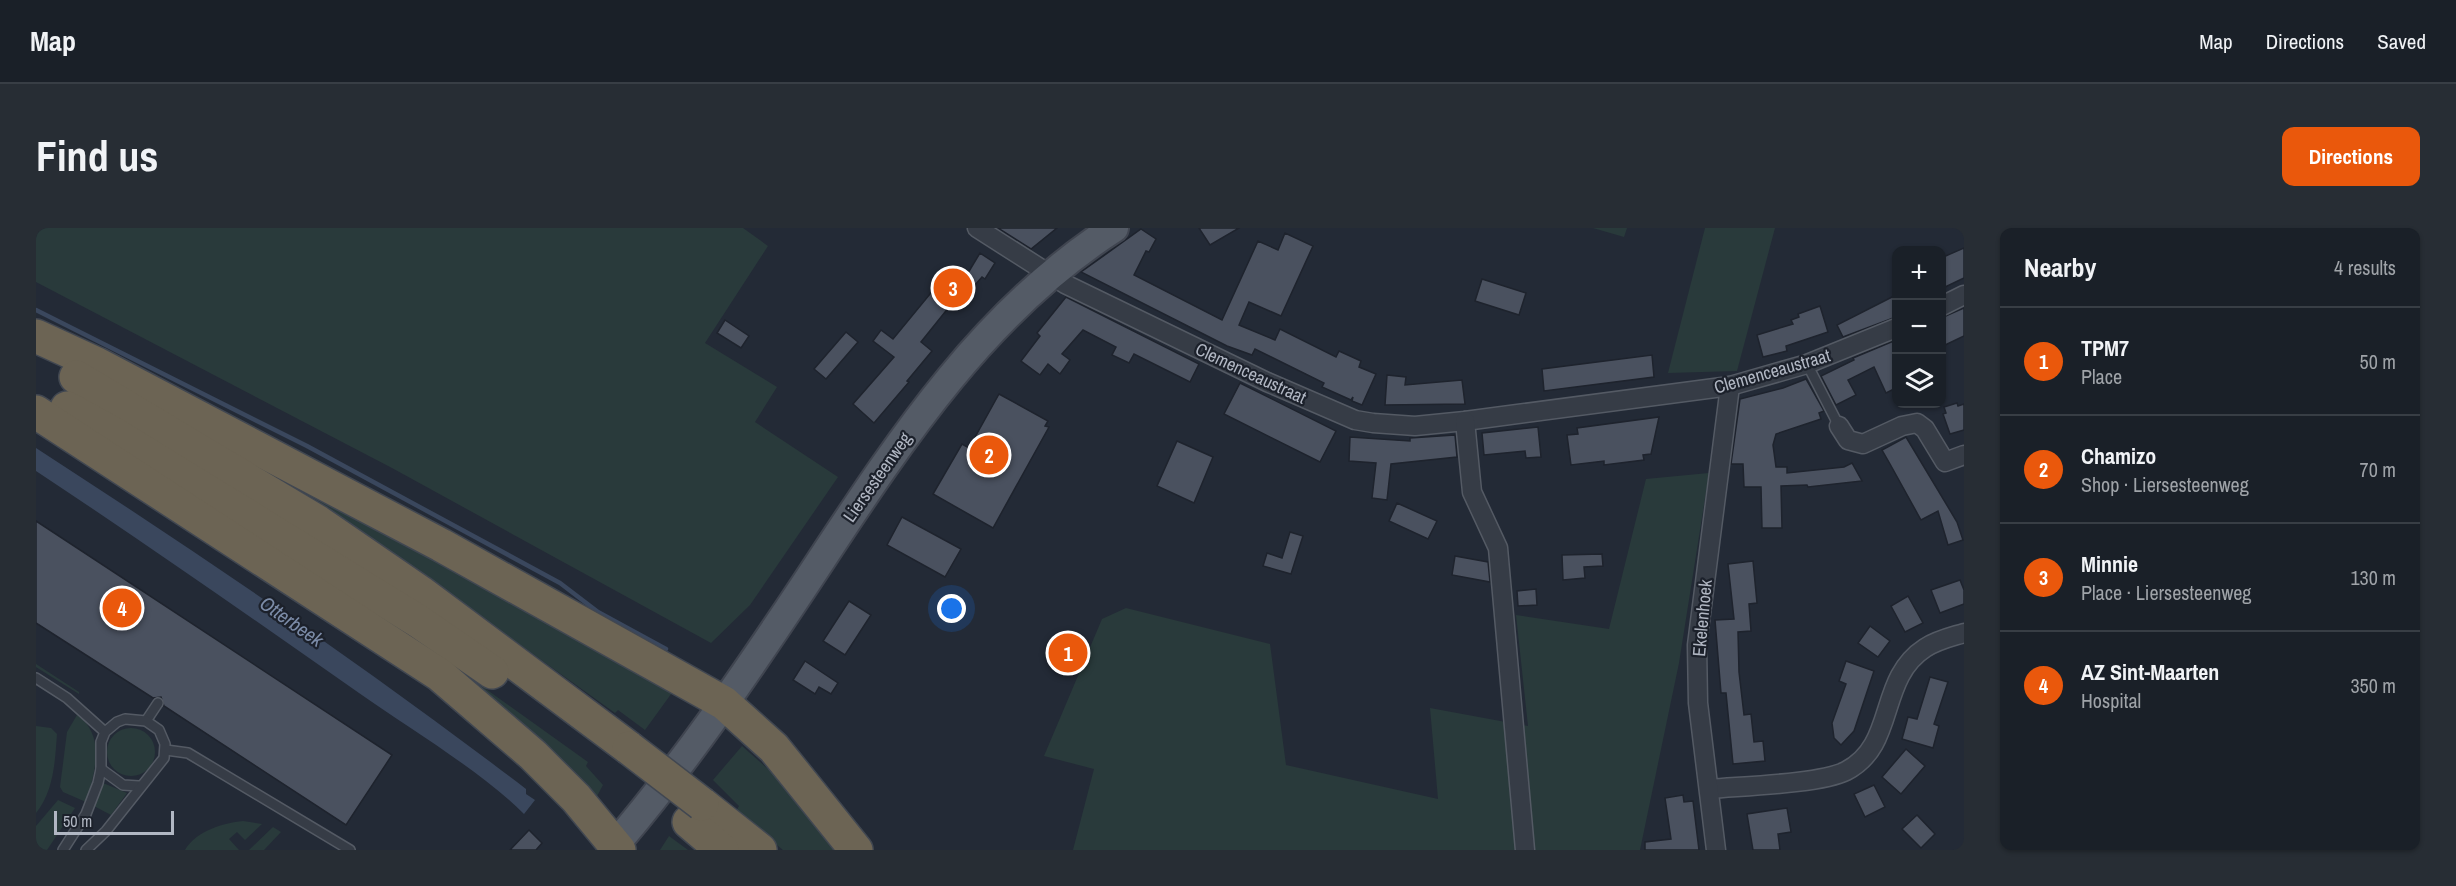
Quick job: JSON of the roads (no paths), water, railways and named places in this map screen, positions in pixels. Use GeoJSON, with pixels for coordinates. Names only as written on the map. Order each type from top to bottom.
{"type":"FeatureCollection","features":[{"type":"Feature","properties":{"kind":"highway"},"geometry":{"type":"LineString","coordinates":[[36,336],[97,364],[441,545],[724,703],[774,748],[856,850]]}},
{"type":"Feature","properties":{"kind":"highway"},"geometry":{"type":"LineString","coordinates":[[36,355],[318,522],[420,592],[696,813],[760,850]]}},
{"type":"Feature","properties":{"kind":"highway"},"geometry":{"type":"LineString","coordinates":[[36,392],[116,435],[418,621],[624,757]]}},
{"type":"Feature","properties":{"kind":"highway"},"geometry":{"type":"LineString","coordinates":[[36,412],[441,675],[533,755],[622,839]]}},
{"type":"Feature","properties":{"kind":"highway"},"geometry":{"type":"LineString","coordinates":[[696,813],[722,850]]}},
{"type":"Feature","properties":{"kind":"main road","name":"Liersesteenweg"},"geometry":{"type":"LineString","coordinates":[[622,839],[724,703],[905,434],[997,323],[1048,275],[1114,228]]}},
{"type":"Feature","properties":{"kind":"street","name":"Clemenceaustraat"},"geometry":{"type":"LineString","coordinates":[[977,228],[1048,275],[1268,382],[1356,420],[1407,426],[1466,421],[1730,387],[1807,364],[1892,330]]}},
{"type":"Feature","properties":{"kind":"street"},"geometry":{"type":"LineString","coordinates":[[1946,304],[1964,296]]}},
{"type":"Feature","properties":{"kind":"street","name":"Ekelenhoek"},"geometry":{"type":"LineString","coordinates":[[1716,850],[1698,703],[1697,645],[1730,387]]}},
{"type":"Feature","properties":{"kind":"street"},"geometry":{"type":"LineString","coordinates":[[1466,421],[1472,492],[1498,548],[1525,850]]}},
{"type":"Feature","properties":{"kind":"street"},"geometry":{"type":"LineString","coordinates":[[1839,426],[1848,440],[1863,444],[1902,426],[1917,423],[1925,429],[1945,462],[1964,455]]}},
{"type":"Feature","properties":{"kind":"street"},"geometry":{"type":"LineString","coordinates":[[1710,789],[1833,777],[1853,767],[1872,750],[1896,680],[1909,662],[1935,643],[1964,633]]}},
{"type":"Feature","properties":{"kind":"lane"},"geometry":{"type":"LineString","coordinates":[[1807,364],[1839,426]]}},
{"type":"Feature","properties":{"kind":"lane"},"geometry":{"type":"LineString","coordinates":[[36,678],[67,698],[105,732]]}},
{"type":"Feature","properties":{"kind":"lane"},"geometry":{"type":"LineString","coordinates":[[146,721],[158,703]]}},
{"type":"Feature","properties":{"kind":"lane"},"geometry":{"type":"LineString","coordinates":[[63,850],[86,814],[101,769],[100,742],[105,732],[117,722],[125,719],[146,721],[159,730],[166,750],[164,758],[139,786],[106,831],[86,850]]}},
{"type":"Feature","properties":{"kind":"lane"},"geometry":{"type":"LineString","coordinates":[[166,750],[188,753],[350,850]]}},
{"type":"Feature","properties":{"kind":"lane"},"geometry":{"type":"LineString","coordinates":[[101,769],[123,785],[139,786]]}},
{"type":"Feature","properties":{"kind":"water","name":"Otterbeek"},"geometry":{"type":"Polygon","coordinates":[[[36,448],[223,571],[346,656],[526,789],[526,794],[535,800],[524,814],[487,782],[444,751],[36,471],[36,448]]]}},
{"type":"Feature","properties":{"kind":"waterway"},"geometry":{"type":"LineString","coordinates":[[36,310],[307,446],[560,583],[598,612],[666,649]]}},
{"type":"Feature","properties":{"kind":"place","name":"Minnie"},"geometry":{"type":"Point","coordinates":[953,288]}},
{"type":"Feature","properties":{"kind":"place","name":"Chamizo"},"geometry":{"type":"Point","coordinates":[989,455]}},
{"type":"Feature","properties":{"kind":"place","name":"AZ Sint-Maarten"},"geometry":{"type":"Point","coordinates":[122,608]}},
{"type":"Feature","properties":{"kind":"place","name":"TPM7"},"geometry":{"type":"Point","coordinates":[1068,653]}}]}
